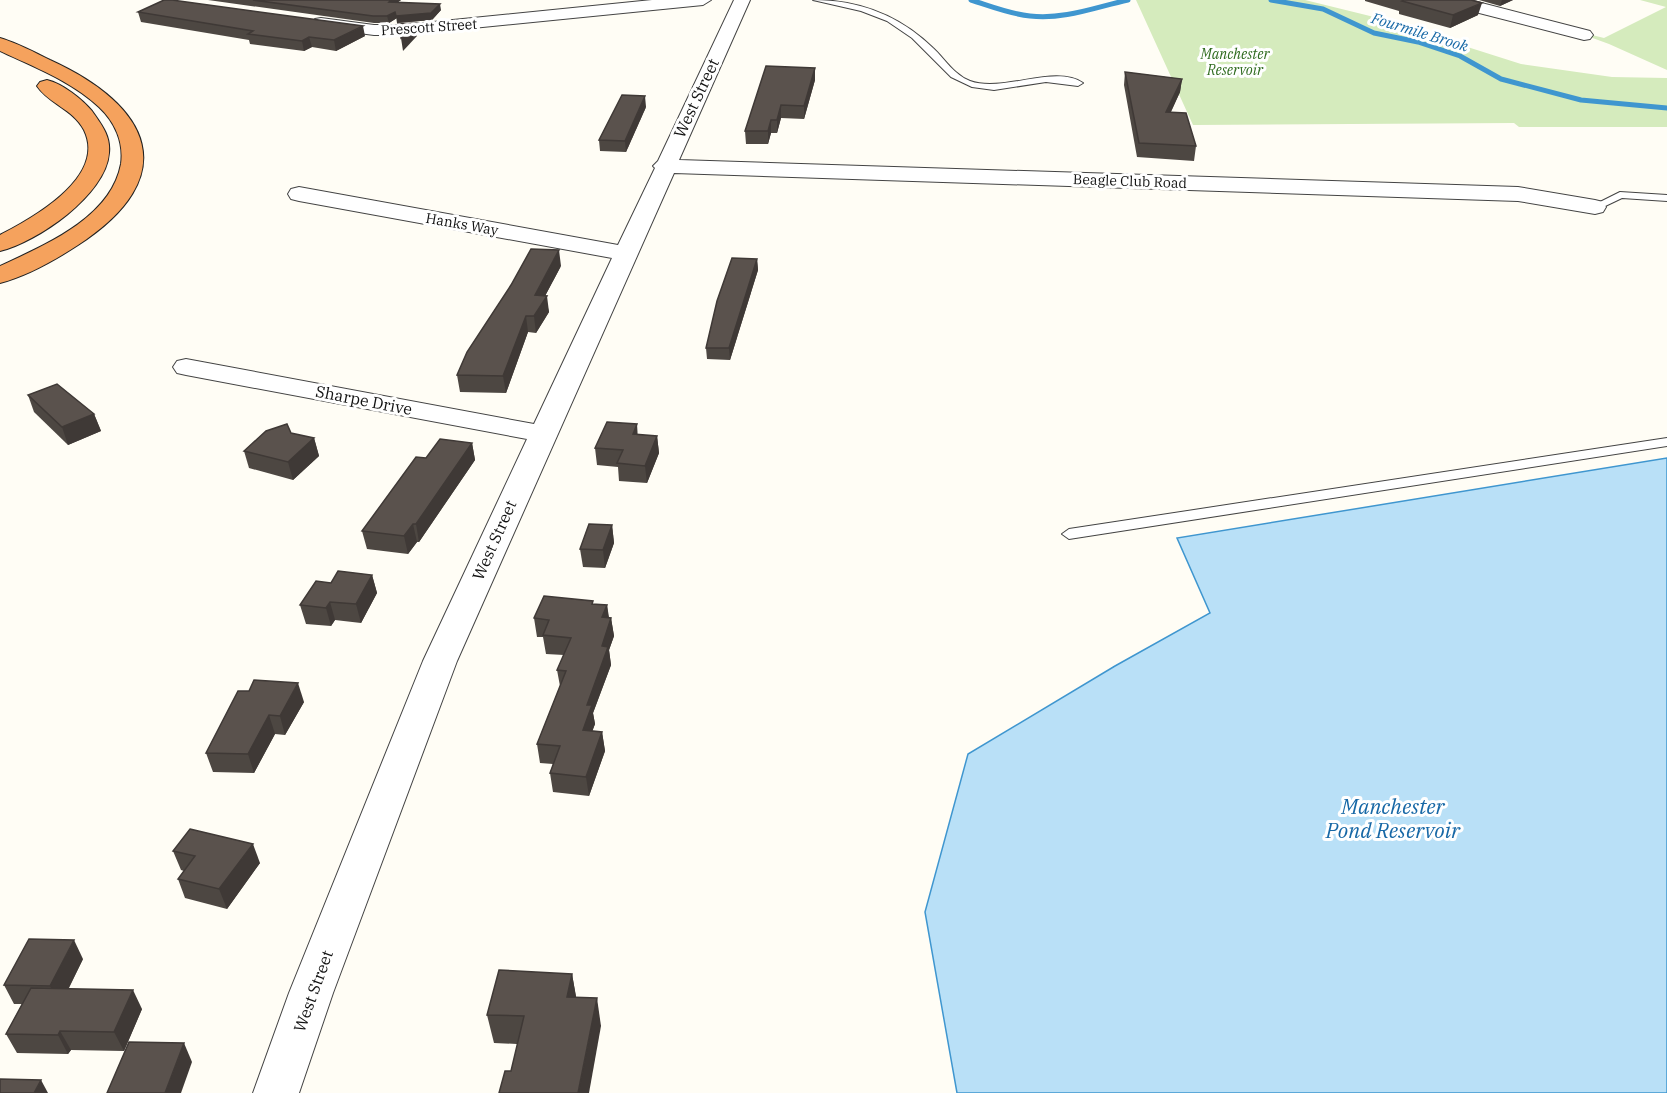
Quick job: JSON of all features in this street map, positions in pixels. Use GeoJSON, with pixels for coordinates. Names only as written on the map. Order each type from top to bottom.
{"type":"FeatureCollection","features":[{"type":"Feature","properties":{"kind":"highway"},"geometry":{"type":"LineString","coordinates":[[0,44],[82,85],[103,99],[117,113],[128,130],[133,148],[133,160],[126,187],[105,212],[63,243],[0,275]]}},
{"type":"Feature","properties":{"kind":"highway"},"geometry":{"type":"LineString","coordinates":[[0,62],[72,101],[89,121],[96,138],[96,165],[87,184],[67,205],[36,226],[0,244]]}},
{"type":"Feature","properties":{"kind":"street","name":"Prescott Street"},"geometry":{"type":"LineString","coordinates":[[305,21],[374,30],[403,30],[703,0]]}},
{"type":"Feature","properties":{"kind":"street","name":"West Street"},"geometry":{"type":"LineString","coordinates":[[276,1093],[311,993],[440,661],[664,166],[742,0]]}},
{"type":"Feature","properties":{"kind":"street"},"geometry":{"type":"LineString","coordinates":[[1450,0],[1584,35]]}},
{"type":"Feature","properties":{"kind":"street","name":"Beagle Club Road"},"geometry":{"type":"LineString","coordinates":[[664,166],[1518,194],[1595,207]]}},
{"type":"Feature","properties":{"kind":"street","name":"Hanks Way"},"geometry":{"type":"LineString","coordinates":[[298,194],[625,253]]}},
{"type":"Feature","properties":{"kind":"street","name":"Sharpe Drive"},"geometry":{"type":"LineString","coordinates":[[186,367],[543,434]]}},
{"type":"Feature","properties":{"kind":"lane"},"geometry":{"type":"LineString","coordinates":[[818,0],[860,6],[875,11],[907,28],[931,50],[944,66],[962,81],[974,85],[986,88],[1005,87],[1042,80],[1078,83]]}},
{"type":"Feature","properties":{"kind":"lane"},"geometry":{"type":"LineString","coordinates":[[1595,207],[1620,195],[1667,198]]}},
{"type":"Feature","properties":{"kind":"lane"},"geometry":{"type":"LineString","coordinates":[[1069,534],[1667,442]]}},
{"type":"Feature","properties":{"kind":"green space","name":"Manchester Reservoir"},"geometry":{"type":"Polygon","coordinates":[[[1136,0],[1305,0],[1370,16],[1521,64],[1612,77],[1667,78],[1667,127],[1519,127],[1514,123],[1193,125],[1136,0]]]}},
{"type":"Feature","properties":{"kind":"green space"},"geometry":{"type":"Polygon","coordinates":[[[1640,0],[1667,0],[1667,70],[1609,44],[1568,29],[1604,38],[1666,7],[1640,0]]]}},
{"type":"Feature","properties":{"kind":"water","name":"Manchester Pond Reservoir"},"geometry":{"type":"Polygon","coordinates":[[[1667,458],[1667,1093],[957,1093],[925,912],[968,754],[1115,666],[1210,613],[1177,538],[1667,458]]]}},
{"type":"Feature","properties":{"kind":"building"},"geometry":{"type":"Polygon","coordinates":[[[164,0],[363,26],[334,40],[309,37],[302,41],[248,34],[253,31],[138,12],[164,0]]]}},
{"type":"Feature","properties":{"kind":"building"},"geometry":{"type":"Polygon","coordinates":[[[253,0],[391,0],[389,2],[440,4],[431,13],[396,16],[395,12],[387,16],[373,16],[253,0]]]}},
{"type":"Feature","properties":{"kind":"building"},"geometry":{"type":"Polygon","coordinates":[[[1471,0],[1482,3],[1453,15],[1402,1],[1471,0]]]}},
{"type":"Feature","properties":{"kind":"building"},"geometry":{"type":"Polygon","coordinates":[[[415,23],[401,38],[398,24],[415,23]]]}},
{"type":"Feature","properties":{"kind":"building"},"geometry":{"type":"Polygon","coordinates":[[[766,66],[815,68],[804,106],[781,105],[777,120],[771,120],[768,131],[745,131],[766,66]]]}},
{"type":"Feature","properties":{"kind":"building"},"geometry":{"type":"Polygon","coordinates":[[[1125,72],[1182,79],[1166,112],[1186,113],[1196,146],[1139,143],[1125,72]]]}},
{"type":"Feature","properties":{"kind":"building"},"geometry":{"type":"Polygon","coordinates":[[[622,95],[645,96],[625,141],[599,140],[622,95]]]}},
{"type":"Feature","properties":{"kind":"building"},"geometry":{"type":"Polygon","coordinates":[[[531,249],[559,250],[535,295],[547,296],[534,316],[526,316],[503,376],[457,375],[467,352],[511,285],[531,249]]]}},
{"type":"Feature","properties":{"kind":"building"},"geometry":{"type":"Polygon","coordinates":[[[732,258],[757,259],[729,348],[706,348],[717,301],[732,258]]]}},
{"type":"Feature","properties":{"kind":"building"},"geometry":{"type":"Polygon","coordinates":[[[57,384],[94,414],[62,427],[28,395],[57,384]]]}},
{"type":"Feature","properties":{"kind":"building"},"geometry":{"type":"Polygon","coordinates":[[[607,422],[637,424],[633,434],[657,436],[645,466],[617,463],[623,450],[595,448],[607,422]]]}},
{"type":"Feature","properties":{"kind":"building"},"geometry":{"type":"Polygon","coordinates":[[[287,424],[291,433],[314,438],[288,462],[244,451],[266,431],[287,424]]]}},
{"type":"Feature","properties":{"kind":"building"},"geometry":{"type":"Polygon","coordinates":[[[440,439],[472,443],[416,524],[413,524],[404,536],[362,531],[416,457],[426,458],[440,439]]]}},
{"type":"Feature","properties":{"kind":"building"},"geometry":{"type":"Polygon","coordinates":[[[589,524],[612,525],[603,550],[580,549],[589,524]]]}},
{"type":"Feature","properties":{"kind":"building"},"geometry":{"type":"Polygon","coordinates":[[[338,571],[372,575],[356,604],[330,602],[326,608],[300,605],[316,581],[331,583],[338,571]]]}},
{"type":"Feature","properties":{"kind":"building"},"geometry":{"type":"Polygon","coordinates":[[[544,596],[593,601],[592,604],[607,605],[602,617],[611,618],[602,646],[608,647],[587,705],[592,705],[583,730],[602,732],[586,777],[550,773],[560,746],[537,744],[566,671],[557,670],[571,638],[543,635],[549,620],[534,618],[544,596]]]}},
{"type":"Feature","properties":{"kind":"building"},"geometry":{"type":"Polygon","coordinates":[[[254,680],[298,683],[280,716],[269,715],[248,754],[206,753],[238,691],[249,691],[254,680]]]}},
{"type":"Feature","properties":{"kind":"building"},"geometry":{"type":"Polygon","coordinates":[[[190,829],[253,844],[219,889],[178,879],[195,856],[173,851],[190,829]]]}},
{"type":"Feature","properties":{"kind":"building"},"geometry":{"type":"Polygon","coordinates":[[[29,939],[74,940],[50,986],[4,985],[29,939]]]}},
{"type":"Feature","properties":{"kind":"building"},"geometry":{"type":"Polygon","coordinates":[[[499,970],[572,974],[567,997],[597,998],[578,1093],[499,1093],[505,1071],[511,1071],[524,1016],[487,1015],[499,970]]]}},
{"type":"Feature","properties":{"kind":"building"},"geometry":{"type":"Polygon","coordinates":[[[31,988],[133,990],[114,1032],[60,1031],[58,1035],[6,1034],[31,988]]]}},
{"type":"Feature","properties":{"kind":"building"},"geometry":{"type":"Polygon","coordinates":[[[129,1042],[184,1043],[165,1093],[107,1093],[129,1042]]]}},
{"type":"Feature","properties":{"kind":"building"},"geometry":{"type":"Polygon","coordinates":[[[0,1079],[41,1080],[34,1093],[0,1093],[0,1079]]]}},
{"type":"Feature","properties":{"kind":"waterway","name":"Fourmile Brook"},"geometry":{"type":"LineString","coordinates":[[971,0],[1015,14],[1043,17],[1068,15],[1128,0]]}},
{"type":"Feature","properties":{"kind":"waterway","name":"Fourmile Brook"},"geometry":{"type":"LineString","coordinates":[[1271,0],[1323,9],[1374,33],[1418,42],[1460,56],[1501,79],[1581,100],[1667,108]]}}]}
